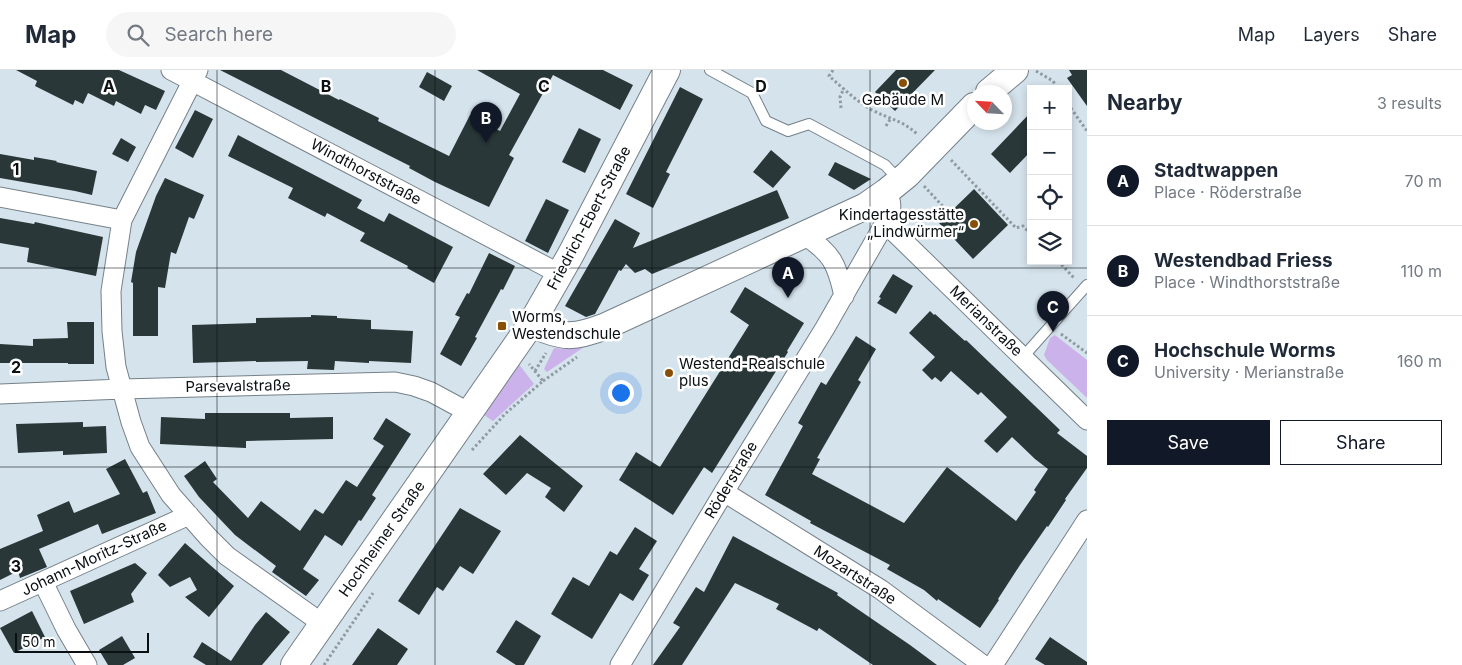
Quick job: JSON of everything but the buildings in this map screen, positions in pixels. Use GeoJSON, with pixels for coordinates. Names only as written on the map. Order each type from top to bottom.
{"type":"FeatureCollection","features":[{"type":"Feature","properties":{"kind":"street","name":"Windthorststraße"},"geometry":{"type":"LineString","coordinates":[[171,70],[195,75],[560,274]]}},
{"type":"Feature","properties":{"kind":"street"},"geometry":{"type":"LineString","coordinates":[[997,85],[1015,70]]}},
{"type":"Feature","properties":{"kind":"street","name":"Friedrich-Ebert-Straße"},"geometry":{"type":"LineString","coordinates":[[470,413],[531,324],[560,274],[662,72]]}},
{"type":"Feature","properties":{"kind":"street"},"geometry":{"type":"LineString","coordinates":[[195,75],[122,220],[111,291],[112,331],[116,367],[140,447],[171,495],[227,556],[323,624]]}},
{"type":"Feature","properties":{"kind":"street"},"geometry":{"type":"LineString","coordinates":[[531,324],[558,334],[569,336],[584,334],[866,206],[941,154],[967,116]]}},
{"type":"Feature","properties":{"kind":"street","name":"Röderstraße"},"geometry":{"type":"LineString","coordinates":[[620,665],[844,296],[889,215],[893,187]]}},
{"type":"Feature","properties":{"kind":"street"},"geometry":{"type":"LineString","coordinates":[[0,197],[122,220]]}},
{"type":"Feature","properties":{"kind":"street","name":"Merianstraße"},"geometry":{"type":"LineString","coordinates":[[885,223],[1087,420]]}},
{"type":"Feature","properties":{"kind":"street"},"geometry":{"type":"LineString","coordinates":[[804,235],[818,244],[836,265],[844,296]]}},
{"type":"Feature","properties":{"kind":"street","name":"Parsevalstraße"},"geometry":{"type":"LineString","coordinates":[[0,394],[395,382],[431,392],[470,413]]}},
{"type":"Feature","properties":{"kind":"street","name":"Hochheimer Straße"},"geometry":{"type":"LineString","coordinates":[[294,665],[470,413]]}},
{"type":"Feature","properties":{"kind":"street","name":"Mozartstraße"},"geometry":{"type":"LineString","coordinates":[[724,492],[880,589],[983,665]]}},
{"type":"Feature","properties":{"kind":"street","name":"Johann-Moritz-Straße"},"geometry":{"type":"LineString","coordinates":[[0,602],[189,515]]}},
{"type":"Feature","properties":{"kind":"street"},"geometry":{"type":"LineString","coordinates":[[993,665],[1084,532]]}},
{"type":"Feature","properties":{"kind":"street"},"geometry":{"type":"LineString","coordinates":[[43,582],[66,629],[87,665]]}},
{"type":"Feature","properties":{"kind":"lane"},"geometry":{"type":"LineString","coordinates":[[710,70],[752,93],[766,121],[788,131],[808,124],[885,165],[893,187]]}},
{"type":"Feature","properties":{"kind":"lane"},"geometry":{"type":"LineString","coordinates":[[1023,357],[1086,286]]}},
{"type":"Feature","properties":{"kind":"path"},"geometry":{"type":"LineString","coordinates":[[833,70],[829,76],[863,104],[906,124],[941,154],[1016,228],[1023,226],[1027,230]]}},
{"type":"Feature","properties":{"kind":"path"},"geometry":{"type":"LineString","coordinates":[[1034,70],[1053,81],[1056,85]]}},
{"type":"Feature","properties":{"kind":"path"},"geometry":{"type":"LineString","coordinates":[[840,108],[840,97],[844,88]]}},
{"type":"Feature","properties":{"kind":"path"},"geometry":{"type":"LineString","coordinates":[[1072,110],[1087,131]]}},
{"type":"Feature","properties":{"kind":"path"},"geometry":{"type":"LineString","coordinates":[[886,126],[891,118]]}},
{"type":"Feature","properties":{"kind":"path"},"geometry":{"type":"LineString","coordinates":[[930,179],[924,186],[949,214]]}},
{"type":"Feature","properties":{"kind":"path"},"geometry":{"type":"LineString","coordinates":[[1062,265],[1086,286]]}},
{"type":"Feature","properties":{"kind":"path"},"geometry":{"type":"LineString","coordinates":[[1059,318],[1056,331],[1087,353]]}},
{"type":"Feature","properties":{"kind":"path"},"geometry":{"type":"LineString","coordinates":[[466,457],[505,414],[543,381],[515,347]]}},
{"type":"Feature","properties":{"kind":"path"},"geometry":{"type":"LineString","coordinates":[[324,665],[374,591]]}},
{"type":"Feature","properties":{"kind":"shaded area"},"geometry":{"type":"Polygon","coordinates":[[[1055,335],[1087,360],[1087,398],[1044,355],[1050,338],[1055,335]]]}},
{"type":"Feature","properties":{"kind":"shaded area"},"geometry":{"type":"Polygon","coordinates":[[[587,345],[547,372],[544,369],[554,348],[567,349],[587,345]]]}},
{"type":"Feature","properties":{"kind":"shaded area"},"geometry":{"type":"Polygon","coordinates":[[[518,363],[534,384],[493,421],[481,413],[518,363]]]}},
{"type":"Feature","properties":{"kind":"place","name":"Gebäude M"},"geometry":{"type":"Point","coordinates":[903,83]}},
{"type":"Feature","properties":{"kind":"place","name":"Westendbad Friess"},"geometry":{"type":"Point","coordinates":[486,143]}},
{"type":"Feature","properties":{"kind":"place","name":"Kindertagesstätte „Lindwürmer“"},"geometry":{"type":"Point","coordinates":[974,224]}},
{"type":"Feature","properties":{"kind":"place","name":"Stadtwappen"},"geometry":{"type":"Point","coordinates":[788,298]}},
{"type":"Feature","properties":{"kind":"place","name":"Worms, Westendschule"},"geometry":{"type":"Point","coordinates":[502,326]}},
{"type":"Feature","properties":{"kind":"place","name":"Hochschule Worms"},"geometry":{"type":"Point","coordinates":[1053,332]}},
{"type":"Feature","properties":{"kind":"place","name":"Westend-Realschule plus"},"geometry":{"type":"Point","coordinates":[669,373]}}]}
